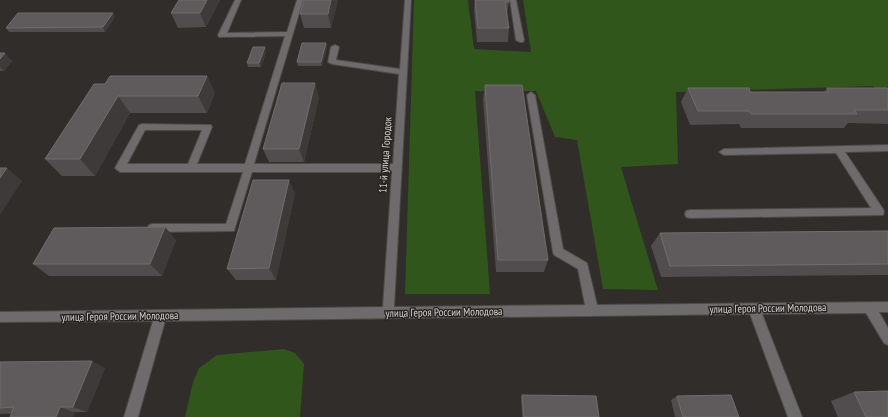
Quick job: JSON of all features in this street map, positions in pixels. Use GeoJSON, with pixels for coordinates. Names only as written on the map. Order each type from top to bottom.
{"type":"FeatureCollection","features":[{"type":"Feature","properties":{"kind":"street"},"geometry":{"type":"LineString","coordinates":[[238,0],[222,35],[290,34]]}},
{"type":"Feature","properties":{"kind":"street"},"geometry":{"type":"LineString","coordinates":[[143,228],[230,228],[300,0]]}},
{"type":"Feature","properties":{"kind":"street","name":"11-й улица Городок"},"geometry":{"type":"LineString","coordinates":[[388,312],[396,168],[408,0]]}},
{"type":"Feature","properties":{"kind":"street"},"geometry":{"type":"LineString","coordinates":[[513,0],[520,40]]}},
{"type":"Feature","properties":{"kind":"street"},"geometry":{"type":"LineString","coordinates":[[335,47],[332,62],[403,72]]}},
{"type":"Feature","properties":{"kind":"street"},"geometry":{"type":"LineString","coordinates":[[531,95],[558,252],[583,266],[592,310]]}},
{"type":"Feature","properties":{"kind":"street"},"geometry":{"type":"LineString","coordinates":[[192,168],[208,127],[142,127],[120,168],[192,168],[248,168],[396,168]]}},
{"type":"Feature","properties":{"kind":"street"},"geometry":{"type":"LineString","coordinates":[[724,152],[888,148]]}},
{"type":"Feature","properties":{"kind":"street"},"geometry":{"type":"LineString","coordinates":[[838,149],[883,212]]}},
{"type":"Feature","properties":{"kind":"street"},"geometry":{"type":"LineString","coordinates":[[690,214],[883,212]]}},
{"type":"Feature","properties":{"kind":"street"},"geometry":{"type":"LineString","coordinates":[[869,307],[888,339]]}},
{"type":"Feature","properties":{"kind":"street","name":"улица Героя России Молодова"},"geometry":{"type":"LineString","coordinates":[[0,317],[888,307]]}},
{"type":"Feature","properties":{"kind":"street"},"geometry":{"type":"LineString","coordinates":[[754,308],[795,417]]}},
{"type":"Feature","properties":{"kind":"street"},"geometry":{"type":"LineString","coordinates":[[131,417],[161,315]]}},
{"type":"Feature","properties":{"kind":"green space"},"geometry":{"type":"Polygon","coordinates":[[[414,0],[468,0],[474,49],[531,52],[523,0],[888,0],[888,102],[873,86],[676,92],[678,164],[621,167],[658,290],[603,289],[577,140],[555,137],[536,91],[475,91],[490,294],[405,294],[414,0]]]}},
{"type":"Feature","properties":{"kind":"green space"},"geometry":{"type":"Polygon","coordinates":[[[284,349],[295,353],[304,364],[300,417],[185,417],[193,382],[199,368],[217,355],[284,349]]]}},
{"type":"Feature","properties":{"kind":"building"},"geometry":{"type":"Polygon","coordinates":[[[179,0],[207,0],[200,13],[171,13],[179,0]]]}},
{"type":"Feature","properties":{"kind":"building"},"geometry":{"type":"Polygon","coordinates":[[[304,0],[331,0],[328,14],[300,14],[304,0]]]}},
{"type":"Feature","properties":{"kind":"building"},"geometry":{"type":"Polygon","coordinates":[[[475,0],[509,0],[509,2],[505,2],[509,28],[478,28],[475,0]]]}},
{"type":"Feature","properties":{"kind":"building"},"geometry":{"type":"Polygon","coordinates":[[[18,13],[113,13],[103,27],[6,28],[18,13]]]}},
{"type":"Feature","properties":{"kind":"building"},"geometry":{"type":"Polygon","coordinates":[[[302,43],[326,43],[321,62],[297,62],[302,43]]]}},
{"type":"Feature","properties":{"kind":"building"},"geometry":{"type":"Polygon","coordinates":[[[253,47],[265,47],[259,63],[247,63],[253,47]]]}},
{"type":"Feature","properties":{"kind":"building"},"geometry":{"type":"Polygon","coordinates":[[[0,53],[5,53],[0,59],[0,53]]]}},
{"type":"Feature","properties":{"kind":"building"},"geometry":{"type":"Polygon","coordinates":[[[110,76],[207,76],[198,96],[118,96],[80,159],[45,159],[94,84],[105,84],[110,76]]]}},
{"type":"Feature","properties":{"kind":"building"},"geometry":{"type":"Polygon","coordinates":[[[282,83],[315,83],[299,149],[263,149],[282,83]]]}},
{"type":"Feature","properties":{"kind":"building"},"geometry":{"type":"Polygon","coordinates":[[[485,85],[522,85],[548,260],[498,260],[485,85]]]}},
{"type":"Feature","properties":{"kind":"building"},"geometry":{"type":"Polygon","coordinates":[[[688,88],[749,88],[750,92],[829,92],[827,88],[887,88],[888,110],[854,110],[857,114],[751,114],[749,111],[698,111],[688,88]]]}},
{"type":"Feature","properties":{"kind":"building"},"geometry":{"type":"Polygon","coordinates":[[[0,168],[7,168],[0,178],[0,168]]]}},
{"type":"Feature","properties":{"kind":"building"},"geometry":{"type":"Polygon","coordinates":[[[253,180],[289,180],[269,268],[227,269],[253,180]]]}},
{"type":"Feature","properties":{"kind":"building"},"geometry":{"type":"Polygon","coordinates":[[[165,227],[150,264],[33,264],[54,228],[165,227]]]}},
{"type":"Feature","properties":{"kind":"building"},"geometry":{"type":"Polygon","coordinates":[[[888,231],[888,264],[670,266],[660,233],[888,231]]]}},
{"type":"Feature","properties":{"kind":"building"},"geometry":{"type":"Polygon","coordinates":[[[92,361],[73,407],[60,407],[56,417],[10,417],[14,407],[0,408],[0,362],[92,361]]]}},
{"type":"Feature","properties":{"kind":"building"},"geometry":{"type":"Polygon","coordinates":[[[888,391],[888,417],[866,417],[854,392],[888,391]]]}},
{"type":"Feature","properties":{"kind":"building"},"geometry":{"type":"Polygon","coordinates":[[[522,395],[596,396],[599,417],[524,417],[522,395]]]}},
{"type":"Feature","properties":{"kind":"building"},"geometry":{"type":"Polygon","coordinates":[[[731,395],[739,417],[683,417],[677,396],[731,395]]]}}]}
